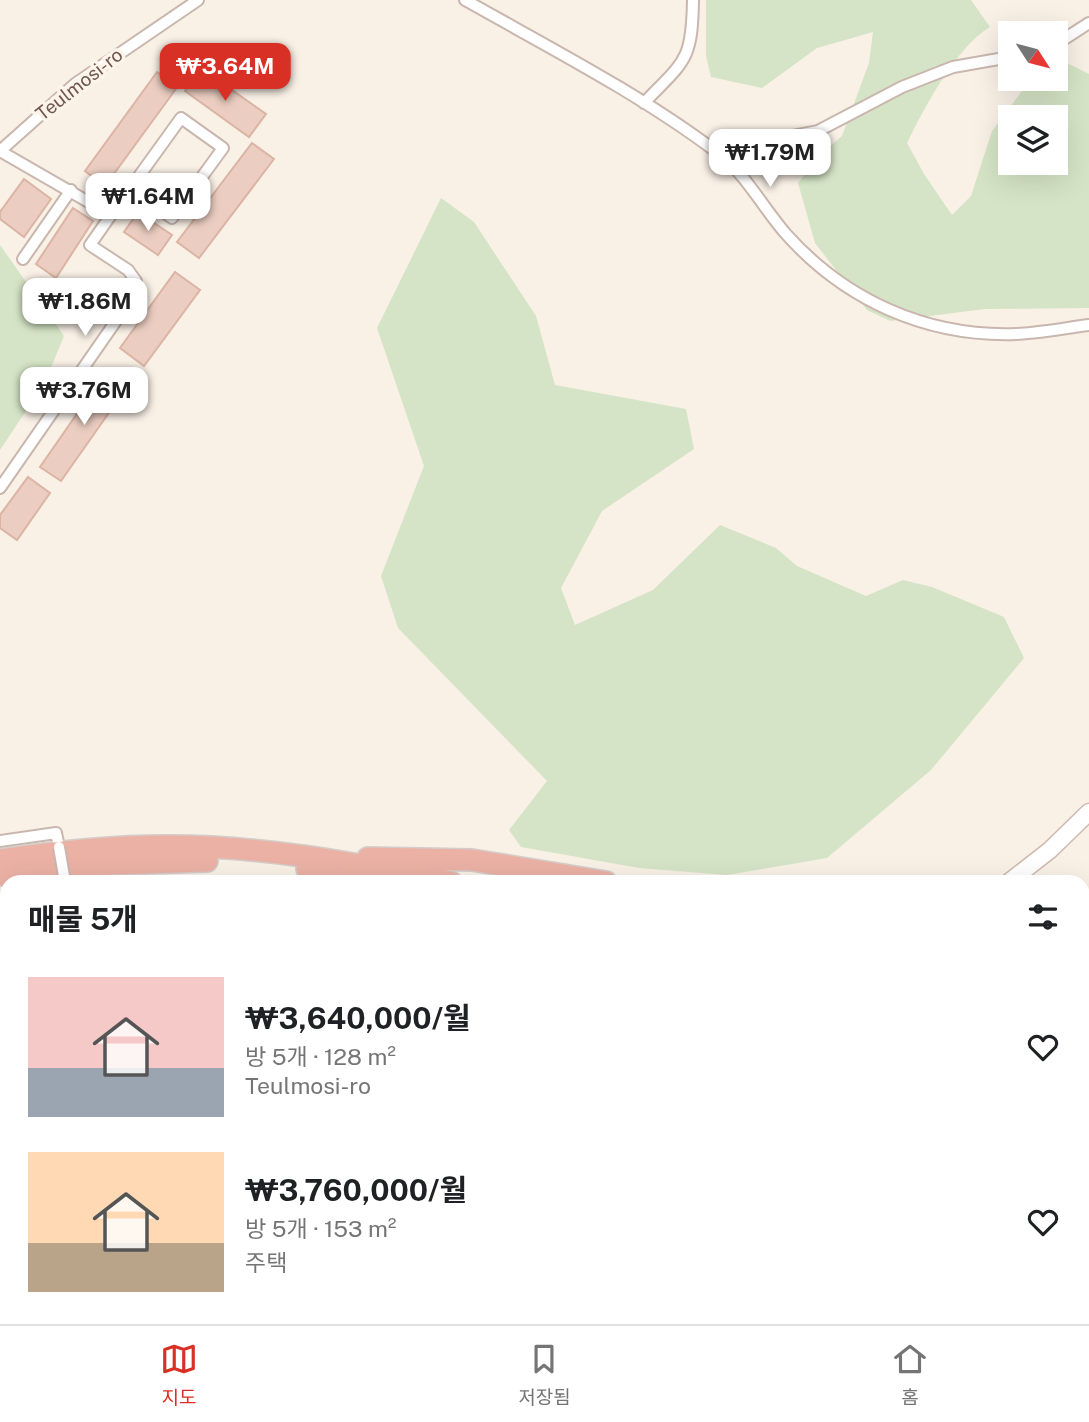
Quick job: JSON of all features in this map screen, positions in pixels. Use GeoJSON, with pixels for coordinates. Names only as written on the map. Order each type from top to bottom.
{"type":"FeatureCollection","features":[{"type":"Feature","properties":{"kind":"highway"},"geometry":{"type":"LineString","coordinates":[[0,860],[165,846],[219,848],[356,875]]}},
{"type":"Feature","properties":{"kind":"highway"},"geometry":{"type":"LineString","coordinates":[[0,875],[81,865],[149,862],[308,864],[472,860],[563,875]]}},
{"type":"Feature","properties":{"kind":"highway"},"geometry":{"type":"LineString","coordinates":[[308,864],[334,875]]}},
{"type":"Feature","properties":{"kind":"highway"},"geometry":{"type":"LineString","coordinates":[[308,864],[395,875]]}},
{"type":"Feature","properties":{"kind":"street","name":"Teulmosi-ro"},"geometry":{"type":"LineString","coordinates":[[0,151],[75,84],[198,0]]}},
{"type":"Feature","properties":{"kind":"street"},"geometry":{"type":"LineString","coordinates":[[465,0],[644,103],[721,155],[786,234],[823,272],[880,307],[939,327],[983,334],[1017,334],[1089,325]]}},
{"type":"Feature","properties":{"kind":"street"},"geometry":{"type":"LineString","coordinates":[[644,103],[685,61],[692,40],[693,0]]}},
{"type":"Feature","properties":{"kind":"street"},"geometry":{"type":"LineString","coordinates":[[1068,37],[1089,23]]}},
{"type":"Feature","properties":{"kind":"street"},"geometry":{"type":"LineString","coordinates":[[721,155],[751,144],[818,131],[902,87],[953,67],[998,59]]}},
{"type":"Feature","properties":{"kind":"street"},"geometry":{"type":"LineString","coordinates":[[0,488],[134,295],[136,281],[128,270],[90,245],[130,188],[181,118],[223,148],[172,218],[130,188]]}},
{"type":"Feature","properties":{"kind":"street"},"geometry":{"type":"LineString","coordinates":[[0,151],[111,215]]}},
{"type":"Feature","properties":{"kind":"street"},"geometry":{"type":"LineString","coordinates":[[23,259],[71,190]]}},
{"type":"Feature","properties":{"kind":"street"},"geometry":{"type":"LineString","coordinates":[[1019,875],[1050,850],[1089,812]]}},
{"type":"Feature","properties":{"kind":"street"},"geometry":{"type":"LineString","coordinates":[[0,841],[56,833],[64,875]]}},
{"type":"Feature","properties":{"kind":"green space"},"geometry":{"type":"Polygon","coordinates":[[[706,0],[971,0],[990,27],[966,48],[954,63],[932,96],[907,143],[952,215],[971,196],[992,131],[998,123],[998,175],[1068,175],[1068,105],[1012,105],[1022,91],[1068,91],[1068,64],[1089,74],[1089,308],[985,309],[890,321],[867,310],[815,243],[798,183],[824,151],[842,136],[869,63],[873,32],[817,48],[762,88],[711,77],[706,56],[706,0]]]}},
{"type":"Feature","properties":{"kind":"green space"},"geometry":{"type":"Polygon","coordinates":[[[441,198],[474,222],[536,316],[555,385],[686,409],[694,449],[602,511],[561,588],[575,625],[653,590],[720,525],[776,548],[797,566],[866,596],[903,580],[932,587],[1004,617],[1024,658],[931,770],[827,858],[727,875],[639,868],[521,847],[509,830],[547,781],[398,628],[381,576],[424,466],[377,328],[441,198]]]}},
{"type":"Feature","properties":{"kind":"green space"},"geometry":{"type":"Polygon","coordinates":[[[0,245],[64,336],[45,382],[0,450],[0,245]]]}},
{"type":"Feature","properties":{"kind":"building"},"geometry":{"type":"Polygon","coordinates":[[[201,68],[266,114],[249,137],[185,91],[201,68]]]}},
{"type":"Feature","properties":{"kind":"building"},"geometry":{"type":"Polygon","coordinates":[[[157,72],[178,86],[105,186],[85,171],[157,72]]]}},
{"type":"Feature","properties":{"kind":"building"},"geometry":{"type":"Polygon","coordinates":[[[252,143],[274,159],[199,258],[177,242],[252,143]]]}},
{"type":"Feature","properties":{"kind":"building"},"geometry":{"type":"Polygon","coordinates":[[[24,179],[51,199],[24,237],[0,219],[0,212],[24,179]]]}},
{"type":"Feature","properties":{"kind":"building"},"geometry":{"type":"Polygon","coordinates":[[[73,208],[93,221],[56,278],[36,264],[73,208]]]}},
{"type":"Feature","properties":{"kind":"building"},"geometry":{"type":"Polygon","coordinates":[[[138,212],[172,235],[158,255],[124,232],[138,212]]]}},
{"type":"Feature","properties":{"kind":"building"},"geometry":{"type":"Polygon","coordinates":[[[175,272],[200,290],[144,366],[120,348],[175,272]]]}},
{"type":"Feature","properties":{"kind":"building"},"geometry":{"type":"Polygon","coordinates":[[[106,372],[127,387],[61,481],[40,467],[106,372]]]}},
{"type":"Feature","properties":{"kind":"building"},"geometry":{"type":"Polygon","coordinates":[[[28,477],[50,493],[17,540],[0,528],[0,515],[28,477]]]}}]}
